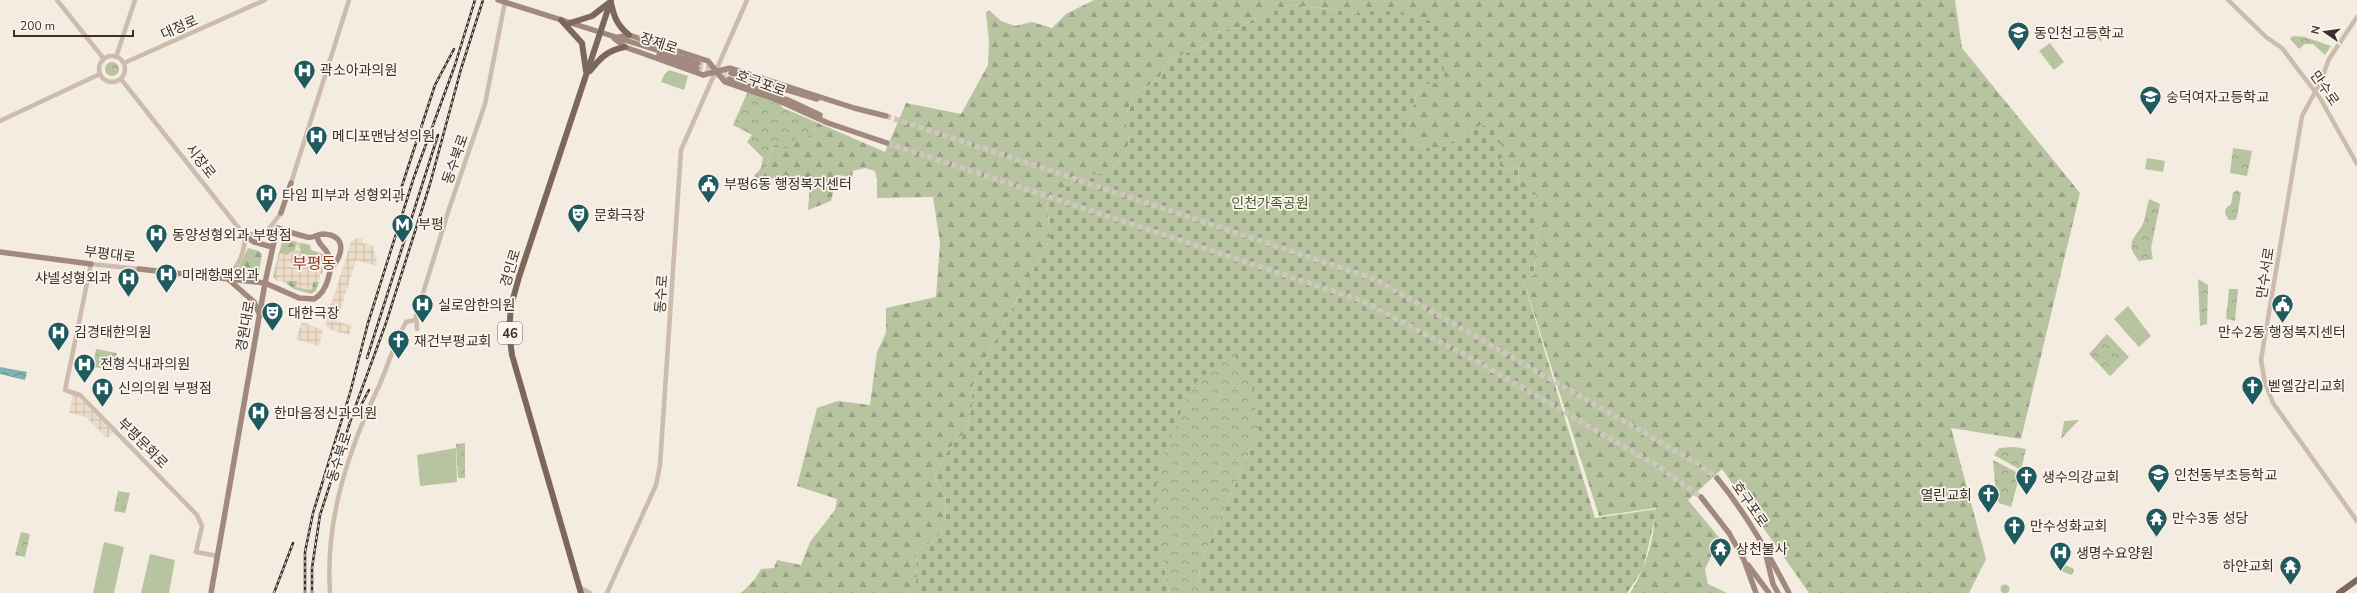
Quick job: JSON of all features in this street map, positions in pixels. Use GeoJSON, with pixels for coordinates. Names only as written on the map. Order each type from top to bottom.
{"type":"FeatureCollection","features":[{"type":"Feature","properties":{"kind":"main road","name":"장제로"},"geometry":{"type":"LineString","coordinates":[[498,0],[600,33],[625,44],[698,65]]}},
{"type":"Feature","properties":{"kind":"main road"},"geometry":{"type":"LineString","coordinates":[[570,23],[582,21],[596,14],[611,1]]}},
{"type":"Feature","properties":{"kind":"main road"},"geometry":{"type":"LineString","coordinates":[[611,1],[614,18],[619,27],[629,35],[708,60],[716,71],[703,75],[624,47],[614,38]]}},
{"type":"Feature","properties":{"kind":"main road","name":"경인로"},"geometry":{"type":"LineString","coordinates":[[580,590],[516,374],[509,332],[511,306],[519,277],[611,1]]}},
{"type":"Feature","properties":{"kind":"main road"},"geometry":{"type":"LineString","coordinates":[[561,20],[582,43],[587,75]]}},
{"type":"Feature","properties":{"kind":"main road"},"geometry":{"type":"LineString","coordinates":[[614,38],[629,35]]}},
{"type":"Feature","properties":{"kind":"main road"},"geometry":{"type":"LineString","coordinates":[[587,75],[600,59],[612,50],[624,47]]}},
{"type":"Feature","properties":{"kind":"main road","name":"호구포로"},"geometry":{"type":"LineString","coordinates":[[854,108],[730,68],[716,71],[725,82],[775,99],[828,123],[887,143]]}},
{"type":"Feature","properties":{"kind":"main road","name":"호구포로"},"geometry":{"type":"LineString","coordinates":[[848,130],[788,100],[730,76],[886,116]]}},
{"type":"Feature","properties":{"kind":"main road","name":"경원대로"},"geometry":{"type":"LineString","coordinates":[[281,213],[291,183]]}},
{"type":"Feature","properties":{"kind":"main road","name":"경원대로"},"geometry":{"type":"LineString","coordinates":[[210,593],[218,556],[265,283],[277,228]]}},
{"type":"Feature","properties":{"kind":"main road"},"geometry":{"type":"LineString","coordinates":[[277,228],[307,237],[321,234],[334,236],[339,242],[342,254],[330,270]]}},
{"type":"Feature","properties":{"kind":"main road","name":"시장로"},"geometry":{"type":"LineString","coordinates":[[245,236],[254,242],[272,247]]}},
{"type":"Feature","properties":{"kind":"main road"},"geometry":{"type":"LineString","coordinates":[[316,236],[318,244],[328,253],[330,270]]}},
{"type":"Feature","properties":{"kind":"main road","name":"부평대로"},"geometry":{"type":"LineString","coordinates":[[0,252],[91,264]]}},
{"type":"Feature","properties":{"kind":"main road","name":"부평대로"},"geometry":{"type":"LineString","coordinates":[[139,269],[265,283],[299,298],[314,299],[323,292],[330,270]]}},
{"type":"Feature","properties":{"kind":"main road"},"geometry":{"type":"LineString","coordinates":[[226,279],[254,302],[259,316]]}},
{"type":"Feature","properties":{"kind":"main road","name":"호구포로"},"geometry":{"type":"LineString","coordinates":[[1717,478],[1732,495],[1763,544],[1789,593]]}},
{"type":"Feature","properties":{"kind":"main road"},"geometry":{"type":"LineString","coordinates":[[1701,497],[1728,533],[1744,560],[1769,593]]}},
{"type":"Feature","properties":{"kind":"main road","name":"호구포로"},"geometry":{"type":"LineString","coordinates":[[1763,544],[1773,584],[1778,593]]}},
{"type":"Feature","properties":{"kind":"main road"},"geometry":{"type":"LineString","coordinates":[[1744,560],[1756,593]]}},
{"type":"Feature","properties":{"kind":"main road"},"geometry":{"type":"LineString","coordinates":[[2339,593],[2357,580]]}},
{"type":"Feature","properties":{"kind":"street"},"geometry":{"type":"LineString","coordinates":[[57,0],[104,59]]}},
{"type":"Feature","properties":{"kind":"street"},"geometry":{"type":"LineString","coordinates":[[116,56],[135,0]]}},
{"type":"Feature","properties":{"kind":"street","name":"대정로"},"geometry":{"type":"LineString","coordinates":[[124,64],[264,0]]}},
{"type":"Feature","properties":{"kind":"street","name":"경원대로"},"geometry":{"type":"LineString","coordinates":[[291,183],[349,0]]}},
{"type":"Feature","properties":{"kind":"street","name":"동수로"},"geometry":{"type":"LineString","coordinates":[[607,593],[656,486],[660,465],[680,157],[685,141],[747,0]]}},
{"type":"Feature","properties":{"kind":"street","name":"만수로"},"geometry":{"type":"LineString","coordinates":[[2228,0],[2266,37],[2282,48],[2316,92],[2357,164]]}},
{"type":"Feature","properties":{"kind":"street","name":"동수북로"},"geometry":{"type":"LineString","coordinates":[[417,329],[415,320],[449,208],[485,104],[505,2]]}},
{"type":"Feature","properties":{"kind":"street","name":"만수서로"},"geometry":{"type":"LineString","coordinates":[[2357,17],[2329,59],[2316,92],[2302,116],[2262,360],[2265,383],[2273,403],[2357,521]]}},
{"type":"Feature","properties":{"kind":"street"},"geometry":{"type":"LineString","coordinates":[[116,56],[124,64],[124,74],[121,79],[109,82],[100,74],[100,63],[104,59],[116,56]]}},
{"type":"Feature","properties":{"kind":"street"},"geometry":{"type":"LineString","coordinates":[[0,121],[100,74]]}},
{"type":"Feature","properties":{"kind":"street","name":"시장로"},"geometry":{"type":"LineString","coordinates":[[121,79],[245,236]]}},
{"type":"Feature","properties":{"kind":"street"},"geometry":{"type":"LineString","coordinates":[[226,279],[235,268],[244,248],[245,236],[268,230],[281,213]]}},
{"type":"Feature","properties":{"kind":"street","name":"경원대로"},"geometry":{"type":"LineString","coordinates":[[277,228],[281,213]]}},
{"type":"Feature","properties":{"kind":"street","name":"부평대로"},"geometry":{"type":"LineString","coordinates":[[91,264],[139,269]]}},
{"type":"Feature","properties":{"kind":"street","name":"부평문화로"},"geometry":{"type":"LineString","coordinates":[[91,264],[66,390],[80,395],[197,515],[202,526],[196,552],[218,556]]}},
{"type":"Feature","properties":{"kind":"street","name":"동수북로"},"geometry":{"type":"LineString","coordinates":[[330,593],[328,552],[345,470],[395,343],[406,322],[415,320]]}},
{"type":"Feature","properties":{"kind":"street"},"geometry":{"type":"LineString","coordinates":[[580,590],[590,593]]}},
{"type":"Feature","properties":{"kind":"green space"},"geometry":{"type":"Polygon","coordinates":[[[1094,0],[1955,0],[1962,48],[2080,193],[2021,439],[1951,428],[1986,559],[1969,593],[1809,593],[1722,469],[1688,500],[1727,547],[1714,550],[1705,569],[1708,584],[1727,593],[1630,593],[1649,552],[1656,508],[1599,516],[1523,279],[1535,275],[1534,259],[1539,225],[1519,191],[1518,164],[1508,171],[1496,164],[1481,125],[1436,151],[1410,141],[1406,132],[1419,85],[1379,9],[1360,16],[1346,11],[1292,5],[1265,14],[1239,27],[1217,32],[1207,45],[1169,60],[1158,80],[1133,94],[1125,120],[1130,139],[1126,151],[1113,168],[1100,174],[1085,174],[1047,200],[1050,239],[980,369],[971,390],[973,402],[967,429],[949,449],[934,476],[945,496],[946,519],[938,537],[916,552],[917,579],[910,593],[741,593],[754,580],[761,569],[774,568],[777,560],[801,565],[810,542],[835,510],[837,499],[797,486],[817,408],[838,401],[870,405],[877,352],[886,333],[886,308],[936,297],[940,243],[933,197],[877,198],[877,179],[875,171],[865,168],[853,171],[852,177],[837,175],[831,201],[808,210],[810,185],[763,177],[774,145],[781,107],[885,152],[906,103],[961,114],[988,65],[989,41],[986,12],[989,10],[1001,21],[1015,26],[1032,22],[1052,28],[1066,14],[1094,0]]]}},
{"type":"Feature","properties":{"kind":"green space","name":"인천가족공원"},"geometry":{"type":"Polygon","coordinates":[[[1292,5],[1346,11],[1360,16],[1378,9],[1439,23],[1445,82],[1419,85],[1406,132],[1410,141],[1436,151],[1481,125],[1494,129],[1505,153],[1496,164],[1508,171],[1518,164],[1519,191],[1536,195],[1539,225],[1534,259],[1535,275],[1523,279],[1595,518],[1657,509],[1643,569],[1627,593],[1206,593],[1199,580],[1198,569],[1259,430],[1161,550],[1169,593],[910,593],[917,579],[916,552],[938,537],[946,519],[945,496],[934,476],[949,449],[967,429],[973,402],[971,390],[980,369],[1050,239],[1047,200],[1085,174],[1100,174],[1113,168],[1126,151],[1130,139],[1125,120],[1133,94],[1158,80],[1169,60],[1207,45],[1217,32],[1239,27],[1265,14],[1292,5]]]}},
{"type":"Feature","properties":{"kind":"green space"},"geometry":{"type":"Polygon","coordinates":[[[2087,25],[2104,30],[2101,42],[2087,25]]]}},
{"type":"Feature","properties":{"kind":"green space"},"geometry":{"type":"Polygon","coordinates":[[[2293,36],[2305,37],[2331,46],[2325,55],[2313,44],[2305,44],[2299,49],[2290,39],[2293,36]]]}},
{"type":"Feature","properties":{"kind":"green space"},"geometry":{"type":"Polygon","coordinates":[[[2050,43],[2064,62],[2054,70],[2039,51],[2050,43]]]}},
{"type":"Feature","properties":{"kind":"green space"},"geometry":{"type":"Polygon","coordinates":[[[109,62],[115,62],[119,66],[119,72],[115,76],[109,76],[105,72],[105,66],[109,62]]]}},
{"type":"Feature","properties":{"kind":"green space"},"geometry":{"type":"Polygon","coordinates":[[[669,70],[688,76],[684,90],[661,82],[664,75],[669,70]]]}},
{"type":"Feature","properties":{"kind":"green space"},"geometry":{"type":"Polygon","coordinates":[[[748,91],[782,104],[781,107],[812,131],[808,138],[797,134],[789,149],[774,145],[763,177],[757,179],[754,176],[761,168],[763,158],[747,142],[752,135],[733,125],[748,91]]]}},
{"type":"Feature","properties":{"kind":"green space"},"geometry":{"type":"Polygon","coordinates":[[[2233,148],[2252,151],[2247,176],[2230,173],[2233,148]]]}},
{"type":"Feature","properties":{"kind":"green space"},"geometry":{"type":"Polygon","coordinates":[[[2147,158],[2165,161],[2163,172],[2145,169],[2147,158]]]}},
{"type":"Feature","properties":{"kind":"green space"},"geometry":{"type":"Polygon","coordinates":[[[2237,190],[2241,193],[2237,217],[2235,220],[2229,220],[2225,214],[2226,208],[2231,204],[2233,193],[2237,190]]]}},
{"type":"Feature","properties":{"kind":"green space"},"geometry":{"type":"Polygon","coordinates":[[[2149,199],[2160,204],[2151,248],[2153,259],[2139,261],[2134,254],[2132,244],[2144,221],[2149,199]]]}},
{"type":"Feature","properties":{"kind":"green space"},"geometry":{"type":"Polygon","coordinates":[[[283,238],[297,242],[295,250],[287,255],[280,253],[275,276],[279,282],[273,277],[283,238]]]}},
{"type":"Feature","properties":{"kind":"green space"},"geometry":{"type":"Polygon","coordinates":[[[303,243],[310,245],[311,250],[326,255],[322,274],[319,273],[319,259],[301,253],[299,245],[303,243]]]}},
{"type":"Feature","properties":{"kind":"green space"},"geometry":{"type":"Polygon","coordinates":[[[248,248],[259,251],[262,254],[259,271],[255,275],[238,273],[237,270],[248,248]]]}},
{"type":"Feature","properties":{"kind":"green space"},"geometry":{"type":"Polygon","coordinates":[[[2198,279],[2208,285],[2207,324],[2200,326],[2198,279]]]}},
{"type":"Feature","properties":{"kind":"green space"},"geometry":{"type":"Polygon","coordinates":[[[286,281],[298,281],[312,289],[313,282],[319,282],[316,291],[311,294],[294,289],[286,283],[286,281]]]}},
{"type":"Feature","properties":{"kind":"green space"},"geometry":{"type":"Polygon","coordinates":[[[2229,289],[2238,289],[2235,321],[2226,319],[2229,289]]]}},
{"type":"Feature","properties":{"kind":"green space"},"geometry":{"type":"Polygon","coordinates":[[[2128,306],[2151,336],[2139,347],[2114,319],[2128,306]]]}},
{"type":"Feature","properties":{"kind":"green space"},"geometry":{"type":"Polygon","coordinates":[[[2107,334],[2129,357],[2110,376],[2089,354],[2107,334]]]}},
{"type":"Feature","properties":{"kind":"green space"},"geometry":{"type":"Polygon","coordinates":[[[96,349],[117,353],[114,370],[93,367],[96,349]]]}},
{"type":"Feature","properties":{"kind":"green space"},"geometry":{"type":"Polygon","coordinates":[[[1231,351],[1251,378],[1259,430],[1198,569],[1199,580],[1206,593],[1169,593],[1161,550],[1155,495],[1160,463],[1191,387],[1231,351]]]}},
{"type":"Feature","properties":{"kind":"green space"},"geometry":{"type":"Polygon","coordinates":[[[2079,420],[2061,439],[2064,421],[2079,420]]]}},
{"type":"Feature","properties":{"kind":"green space"},"geometry":{"type":"Polygon","coordinates":[[[465,443],[465,478],[458,478],[456,444],[465,443]]]}},
{"type":"Feature","properties":{"kind":"green space"},"geometry":{"type":"Polygon","coordinates":[[[2014,447],[2026,449],[2021,470],[1994,455],[1999,448],[2014,447]]]}},
{"type":"Feature","properties":{"kind":"green space"},"geometry":{"type":"Polygon","coordinates":[[[456,448],[457,482],[420,486],[417,455],[456,448]]]}},
{"type":"Feature","properties":{"kind":"green space"},"geometry":{"type":"Polygon","coordinates":[[[1993,460],[2020,474],[2011,507],[1999,503],[1996,497],[1993,460]]]}},
{"type":"Feature","properties":{"kind":"green space"},"geometry":{"type":"Polygon","coordinates":[[[118,491],[130,493],[125,513],[114,511],[118,491]]]}},
{"type":"Feature","properties":{"kind":"green space"},"geometry":{"type":"Polygon","coordinates":[[[21,532],[30,534],[25,557],[15,555],[21,532]]]}},
{"type":"Feature","properties":{"kind":"green space"},"geometry":{"type":"Polygon","coordinates":[[[104,542],[124,547],[114,593],[93,593],[104,542]]]}},
{"type":"Feature","properties":{"kind":"green space"},"geometry":{"type":"Polygon","coordinates":[[[150,554],[175,560],[169,593],[141,593],[150,554]]]}},
{"type":"Feature","properties":{"kind":"green space"},"geometry":{"type":"Polygon","coordinates":[[[2063,564],[2074,569],[2072,575],[2061,571],[2063,564]]]}},
{"type":"Feature","properties":{"kind":"green space"},"geometry":{"type":"Polygon","coordinates":[[[2005,584],[2010,589],[2005,594],[2000,589],[2005,584]]]}},
{"type":"Feature","properties":{"kind":"shaded area"},"geometry":{"type":"Polygon","coordinates":[[[357,238],[363,239],[362,243],[373,246],[377,262],[376,266],[356,260],[337,321],[352,326],[349,335],[328,329],[323,313],[325,305],[331,305],[351,242],[357,238]]]}},
{"type":"Feature","properties":{"kind":"shaded area"},"geometry":{"type":"Polygon","coordinates":[[[297,242],[302,243],[298,249],[301,253],[319,259],[322,264],[319,282],[313,282],[312,289],[309,290],[296,287],[297,281],[287,281],[286,283],[280,281],[275,276],[280,253],[287,255],[295,251],[297,242]]]}},
{"type":"Feature","properties":{"kind":"shaded area"},"geometry":{"type":"Polygon","coordinates":[[[302,322],[323,330],[319,346],[296,339],[302,322]]]}},
{"type":"Feature","properties":{"kind":"shaded area"},"geometry":{"type":"Polygon","coordinates":[[[73,395],[77,396],[113,432],[107,438],[86,417],[69,413],[73,395]]]}},
{"type":"Feature","properties":{"kind":"water"},"geometry":{"type":"Polygon","coordinates":[[[0,367],[27,372],[25,380],[0,374],[0,367]]]}},
{"type":"Feature","properties":{"kind":"tunnel"},"geometry":{"type":"LineString","coordinates":[[698,63],[731,73]]}},
{"type":"Feature","properties":{"kind":"tunnel"},"geometry":{"type":"LineString","coordinates":[[697,68],[729,79]]}},
{"type":"Feature","properties":{"kind":"tunnel"},"geometry":{"type":"LineString","coordinates":[[886,116],[1375,279],[1697,463],[1717,478]]}},
{"type":"Feature","properties":{"kind":"tunnel"},"geometry":{"type":"LineString","coordinates":[[887,143],[1363,301],[1478,362],[1656,465],[1701,497]]}},
{"type":"Feature","properties":{"kind":"railway"},"geometry":{"type":"LineString","coordinates":[[305,593],[305,552],[313,513],[350,393],[368,323],[414,177],[455,65],[475,0]]}},
{"type":"Feature","properties":{"kind":"railway"},"geometry":{"type":"LineString","coordinates":[[312,593],[312,568],[320,515],[353,413],[386,323],[430,184],[461,69],[483,0]]}},
{"type":"Feature","properties":{"kind":"railway"},"geometry":{"type":"LineString","coordinates":[[397,201],[435,85],[454,49]]}},
{"type":"Feature","properties":{"kind":"railway"},"geometry":{"type":"LineString","coordinates":[[367,358],[438,135]]}},
{"type":"Feature","properties":{"kind":"railway"},"geometry":{"type":"LineString","coordinates":[[358,411],[369,390]]}},
{"type":"Feature","properties":{"kind":"railway"},"geometry":{"type":"LineString","coordinates":[[274,593],[293,543]]}},
{"type":"Feature","properties":{"kind":"place","name":"동인천고등학교"},"geometry":{"type":"Point","coordinates":[2019,52]}},
{"type":"Feature","properties":{"kind":"place","name":"곽소아과의원"},"geometry":{"type":"Point","coordinates":[305,90]}},
{"type":"Feature","properties":{"kind":"place","name":"숭덕여자고등학교"},"geometry":{"type":"Point","coordinates":[2150,116]}},
{"type":"Feature","properties":{"kind":"place","name":"메디포맨남성의원"},"geometry":{"type":"Point","coordinates":[316,156]}},
{"type":"Feature","properties":{"kind":"place","name":"부평6동 행정복지센터"},"geometry":{"type":"Point","coordinates":[709,204]}},
{"type":"Feature","properties":{"kind":"place","name":"타임 피부과 성형외과"},"geometry":{"type":"Point","coordinates":[266,214]}},
{"type":"Feature","properties":{"kind":"place","name":"문화극장"},"geometry":{"type":"Point","coordinates":[579,234]}},
{"type":"Feature","properties":{"kind":"place","name":"부평"},"geometry":{"type":"Point","coordinates":[403,244]}},
{"type":"Feature","properties":{"kind":"place","name":"동양성형외과 부평점"},"geometry":{"type":"Point","coordinates":[157,254]}},
{"type":"Feature","properties":{"kind":"place","name":"미래항맥외과"},"geometry":{"type":"Point","coordinates":[166,294]}},
{"type":"Feature","properties":{"kind":"place","name":"샤넬성형외과"},"geometry":{"type":"Point","coordinates":[128,298]}},
{"type":"Feature","properties":{"kind":"place","name":"실로암한의원"},"geometry":{"type":"Point","coordinates":[423,324]}},
{"type":"Feature","properties":{"kind":"place","name":"만수2동 행정복지센터"},"geometry":{"type":"Point","coordinates":[2282,324]}},
{"type":"Feature","properties":{"kind":"place","name":"대한극장"},"geometry":{"type":"Point","coordinates":[273,332]}},
{"type":"Feature","properties":{"kind":"place","name":"김경태한의원"},"geometry":{"type":"Point","coordinates":[58,352]}},
{"type":"Feature","properties":{"kind":"place","name":"재건부평교회"},"geometry":{"type":"Point","coordinates":[398,360]}},
{"type":"Feature","properties":{"kind":"place","name":"전형식내과의원"},"geometry":{"type":"Point","coordinates":[84,384]}},
{"type":"Feature","properties":{"kind":"place","name":"벧엘감리교회"},"geometry":{"type":"Point","coordinates":[2252,406]}},
{"type":"Feature","properties":{"kind":"place","name":"신의의원 부평점"},"geometry":{"type":"Point","coordinates":[102,408]}},
{"type":"Feature","properties":{"kind":"place","name":"한마음정신과의원"},"geometry":{"type":"Point","coordinates":[258,432]}},
{"type":"Feature","properties":{"kind":"place","name":"인천동부초등학교"},"geometry":{"type":"Point","coordinates":[2158,494]}},
{"type":"Feature","properties":{"kind":"place","name":"생수의강교회"},"geometry":{"type":"Point","coordinates":[2027,496]}},
{"type":"Feature","properties":{"kind":"place","name":"열린교회"},"geometry":{"type":"Point","coordinates":[1988,514]}},
{"type":"Feature","properties":{"kind":"place","name":"만수3동 성당"},"geometry":{"type":"Point","coordinates":[2157,538]}},
{"type":"Feature","properties":{"kind":"place","name":"만수성화교회"},"geometry":{"type":"Point","coordinates":[2014,546]}},
{"type":"Feature","properties":{"kind":"place","name":"상천불사"},"geometry":{"type":"Point","coordinates":[1721,568]}},
{"type":"Feature","properties":{"kind":"place","name":"생명수요양원"},"geometry":{"type":"Point","coordinates":[2060,572]}},
{"type":"Feature","properties":{"kind":"place","name":"하얀교회"},"geometry":{"type":"Point","coordinates":[2290,586]}},
{"type":"Feature","properties":{"kind":"district","name":"부평동"},"geometry":{"type":"Point","coordinates":[314,263]}}]}
